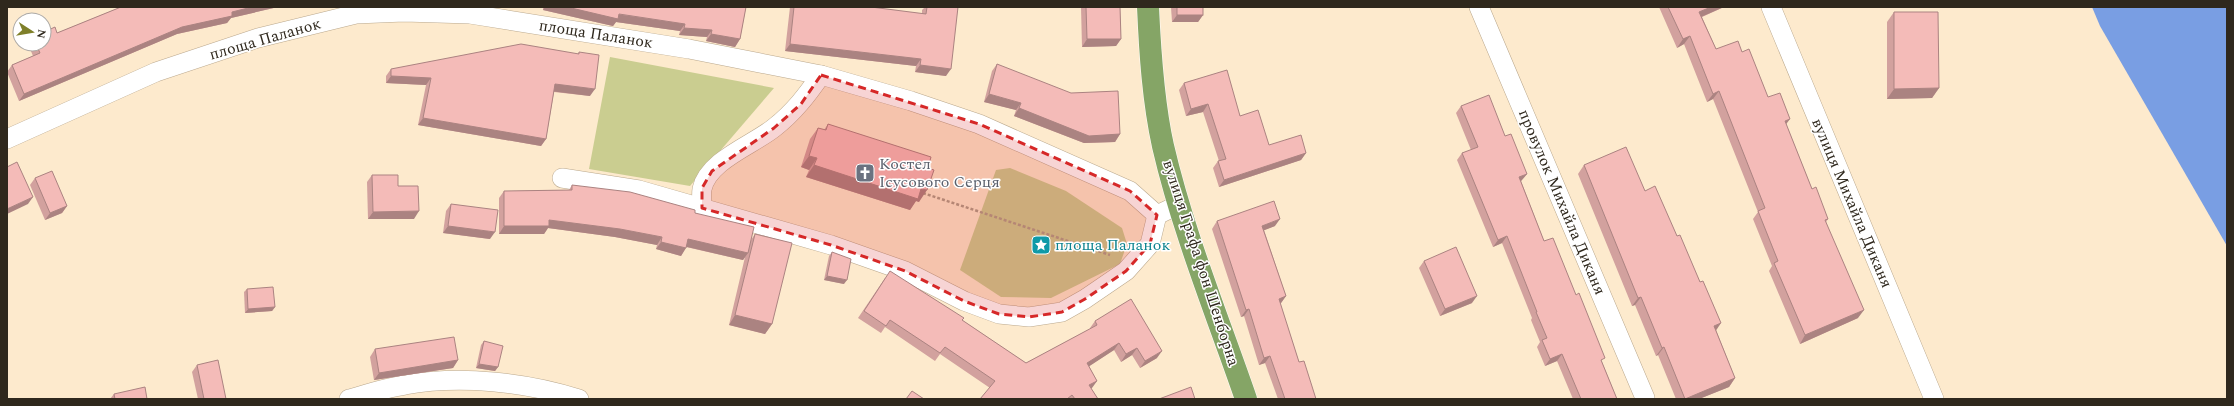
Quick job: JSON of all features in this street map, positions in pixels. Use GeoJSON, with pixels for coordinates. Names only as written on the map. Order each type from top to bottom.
{"type":"FeatureCollection","features":[{"type":"Feature","properties":{"kind":"highway","name":"вулиця Графа фон Шенборна"},"geometry":{"type":"LineString","coordinates":[[1148,7],[1155,96],[1162,137],[1178,205],[1246,399]]}},
{"type":"Feature","properties":{"kind":"street","name":"провулок Михайла Диканя"},"geometry":{"type":"LineString","coordinates":[[1479,7],[1645,398]]}},
{"type":"Feature","properties":{"kind":"street","name":"вулиця Михайла Диканя"},"geometry":{"type":"LineString","coordinates":[[1771,7],[1934,399]]}},
{"type":"Feature","properties":{"kind":"street","name":"площа Паланок"},"geometry":{"type":"LineString","coordinates":[[7,139],[156,72],[258,38],[356,14],[404,12],[470,14],[689,49],[821,75],[911,101],[979,124],[1130,191],[1157,214]]}},
{"type":"Feature","properties":{"kind":"street"},"geometry":{"type":"LineString","coordinates":[[702,208],[702,188],[712,171],[740,149],[774,128],[801,104],[821,75]]}},
{"type":"Feature","properties":{"kind":"street"},"geometry":{"type":"LineString","coordinates":[[562,178],[639,190],[831,245],[904,271],[964,301],[1000,314],[1029,317],[1062,312],[1085,299],[1126,271],[1150,244],[1157,214],[1178,205]]}},
{"type":"Feature","properties":{"kind":"street"},"geometry":{"type":"LineString","coordinates":[[349,399],[405,385],[472,380],[554,391],[579,399]]}},
{"type":"Feature","properties":{"kind":"path"},"geometry":{"type":"LineString","coordinates":[[922,192],[1133,263]]}},
{"type":"Feature","properties":{"kind":"highlighted area"},"geometry":{"type":"Polygon","coordinates":[[[821,75],[979,124],[1130,191],[1157,215],[1150,244],[1126,271],[1085,299],[1062,312],[1029,317],[999,314],[964,301],[905,271],[831,245],[702,208],[702,188],[712,171],[774,128],[801,104],[821,75]]]}},
{"type":"Feature","properties":{"kind":"green space"},"geometry":{"type":"Polygon","coordinates":[[[610,57],[774,88],[690,186],[589,169],[610,57]]]}},
{"type":"Feature","properties":{"kind":"green space"},"geometry":{"type":"Polygon","coordinates":[[[1010,168],[1066,191],[1122,228],[1127,244],[1120,264],[1051,298],[1001,297],[960,270],[996,170],[1010,168]]]}},
{"type":"Feature","properties":{"kind":"water"},"geometry":{"type":"Polygon","coordinates":[[[2092,7],[2227,7],[2227,246],[2100,26],[2092,7]]]}},
{"type":"Feature","properties":{"kind":"building"},"geometry":{"type":"Polygon","coordinates":[[[121,7],[252,7],[232,12],[232,16],[182,27],[24,94],[12,65],[40,52],[52,52],[52,28],[55,27],[57,33],[121,7]]]}},
{"type":"Feature","properties":{"kind":"building"},"geometry":{"type":"Polygon","coordinates":[[[567,7],[746,7],[740,39],[711,34],[712,30],[684,28],[685,24],[619,14],[618,19],[567,7]]]}},
{"type":"Feature","properties":{"kind":"building"},"geometry":{"type":"Polygon","coordinates":[[[794,7],[871,7],[926,14],[927,7],[958,7],[951,69],[920,65],[921,59],[790,44],[794,7]]]}},
{"type":"Feature","properties":{"kind":"building"},"geometry":{"type":"Polygon","coordinates":[[[1086,7],[1120,7],[1121,39],[1087,39],[1086,7]]]}},
{"type":"Feature","properties":{"kind":"building"},"geometry":{"type":"Polygon","coordinates":[[[1177,7],[1203,7],[1203,15],[1177,15],[1177,7]]]}},
{"type":"Feature","properties":{"kind":"building"},"geometry":{"type":"Polygon","coordinates":[[[1668,7],[1711,7],[1699,12],[1716,49],[1738,41],[1742,52],[1749,49],[1768,97],[1780,93],[1790,119],[1785,121],[1812,189],[1816,187],[1828,219],[1825,220],[1864,310],[1805,335],[1774,263],[1778,261],[1758,211],[1765,208],[1719,91],[1713,94],[1690,36],[1683,39],[1668,7]]]}},
{"type":"Feature","properties":{"kind":"building"},"geometry":{"type":"Polygon","coordinates":[[[1894,12],[1938,12],[1939,88],[1894,89],[1894,12]]]}},
{"type":"Feature","properties":{"kind":"building"},"geometry":{"type":"Polygon","coordinates":[[[521,44],[579,54],[579,52],[599,55],[595,89],[555,84],[546,139],[423,118],[431,78],[391,76],[391,69],[521,44]]]}},
{"type":"Feature","properties":{"kind":"building"},"geometry":{"type":"Polygon","coordinates":[[[997,64],[1071,93],[1118,91],[1120,134],[1089,136],[1019,108],[1021,103],[989,94],[997,64]]]}},
{"type":"Feature","properties":{"kind":"building"},"geometry":{"type":"Polygon","coordinates":[[[1227,70],[1240,116],[1258,110],[1269,145],[1301,135],[1306,153],[1224,180],[1218,161],[1226,159],[1208,104],[1191,109],[1184,83],[1227,70]]]}},
{"type":"Feature","properties":{"kind":"building"},"geometry":{"type":"Polygon","coordinates":[[[1489,95],[1505,136],[1511,134],[1527,174],[1519,177],[1544,241],[1553,238],[1576,295],[1579,293],[1605,358],[1601,360],[1617,399],[1581,399],[1562,354],[1550,359],[1542,340],[1547,338],[1507,236],[1498,240],[1462,153],[1478,147],[1461,106],[1489,95]]]}},
{"type":"Feature","properties":{"kind":"building","name":"Костел Ісусового Серця"},"geometry":{"type":"Polygon","coordinates":[[[828,124],[931,157],[928,168],[934,170],[927,190],[921,189],[918,199],[814,165],[817,158],[809,156],[818,128],[826,130],[828,124]]]}},
{"type":"Feature","properties":{"kind":"building"},"geometry":{"type":"Polygon","coordinates":[[[1626,147],[1645,191],[1655,186],[1677,236],[1680,235],[1700,282],[1703,281],[1721,323],[1714,326],[1735,378],[1685,399],[1664,347],[1662,348],[1641,297],[1638,298],[1584,165],[1626,147]]]}},
{"type":"Feature","properties":{"kind":"building"},"geometry":{"type":"Polygon","coordinates":[[[17,162],[33,197],[7,209],[7,167],[17,162]]]}},
{"type":"Feature","properties":{"kind":"building"},"geometry":{"type":"Polygon","coordinates":[[[52,171],[67,206],[50,213],[35,178],[52,171]]]}},
{"type":"Feature","properties":{"kind":"building"},"geometry":{"type":"Polygon","coordinates":[[[372,175],[398,175],[398,186],[418,186],[419,211],[373,212],[372,175]]]}},
{"type":"Feature","properties":{"kind":"building"},"geometry":{"type":"Polygon","coordinates":[[[572,185],[630,192],[695,210],[695,213],[754,227],[748,253],[688,239],[686,248],[661,242],[662,237],[620,229],[549,220],[549,226],[504,226],[504,191],[572,190],[572,185]]]}},
{"type":"Feature","properties":{"kind":"building"},"geometry":{"type":"Polygon","coordinates":[[[1274,201],[1280,219],[1262,226],[1286,296],[1279,299],[1299,362],[1304,361],[1316,399],[1285,399],[1270,356],[1264,358],[1249,309],[1246,310],[1217,221],[1274,201]]]}},
{"type":"Feature","properties":{"kind":"building"},"geometry":{"type":"Polygon","coordinates":[[[451,204],[498,210],[495,232],[448,226],[451,204]]]}},
{"type":"Feature","properties":{"kind":"building"},"geometry":{"type":"Polygon","coordinates":[[[755,234],[792,243],[772,324],[735,315],[755,234]]]}},
{"type":"Feature","properties":{"kind":"building"},"geometry":{"type":"Polygon","coordinates":[[[1456,247],[1477,296],[1445,309],[1424,261],[1456,247]]]}},
{"type":"Feature","properties":{"kind":"building"},"geometry":{"type":"Polygon","coordinates":[[[832,252],[851,259],[847,280],[827,276],[832,252]]]}},
{"type":"Feature","properties":{"kind":"building"},"geometry":{"type":"Polygon","coordinates":[[[890,271],[964,318],[962,320],[1026,363],[1097,325],[1095,321],[1131,299],[1162,351],[1145,361],[1137,348],[1126,354],[1119,343],[1087,363],[1097,381],[1089,385],[1098,399],[1075,399],[1072,395],[1067,399],[980,399],[995,381],[945,347],[940,353],[890,320],[886,326],[864,311],[890,271]]]}},
{"type":"Feature","properties":{"kind":"building"},"geometry":{"type":"Polygon","coordinates":[[[273,287],[275,307],[248,309],[247,289],[273,287]]]}},
{"type":"Feature","properties":{"kind":"building"},"geometry":{"type":"Polygon","coordinates":[[[454,337],[458,360],[379,373],[375,349],[454,337]]]}},
{"type":"Feature","properties":{"kind":"building"},"geometry":{"type":"Polygon","coordinates":[[[484,341],[503,346],[498,367],[479,364],[484,341]]]}},
{"type":"Feature","properties":{"kind":"building"},"geometry":{"type":"Polygon","coordinates":[[[218,360],[226,399],[204,399],[197,365],[218,360]]]}},
{"type":"Feature","properties":{"kind":"building"},"geometry":{"type":"Polygon","coordinates":[[[145,387],[147,399],[115,399],[114,394],[145,387]]]}},
{"type":"Feature","properties":{"kind":"building"},"geometry":{"type":"Polygon","coordinates":[[[1191,387],[1195,399],[1159,399],[1191,387]]]}},
{"type":"Feature","properties":{"kind":"building"},"geometry":{"type":"Polygon","coordinates":[[[912,391],[924,399],[906,399],[912,391]]]}},
{"type":"Feature","properties":{"kind":"place","name":"Костел Ісусового Серця"},"geometry":{"type":"Point","coordinates":[865,173]}},
{"type":"Feature","properties":{"kind":"place","name":"площа Паланок"},"geometry":{"type":"Point","coordinates":[1041,245]}}]}
